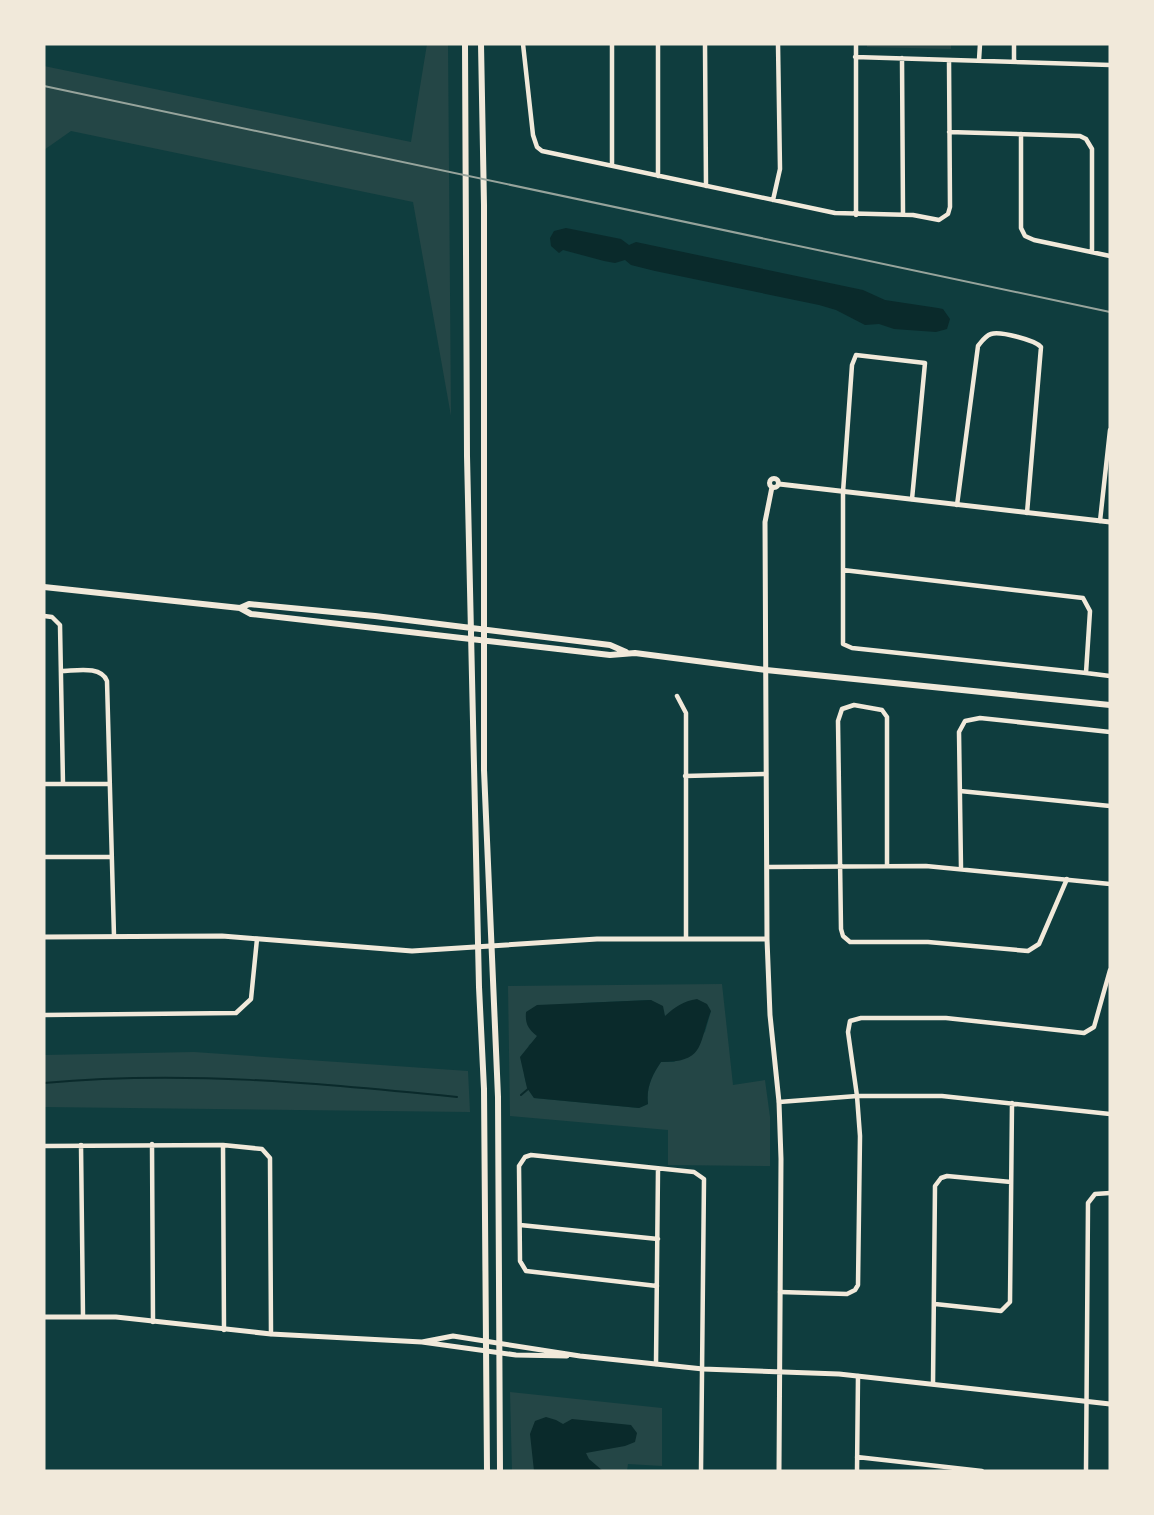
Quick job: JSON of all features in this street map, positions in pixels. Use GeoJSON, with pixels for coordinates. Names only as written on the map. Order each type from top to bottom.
{"type":"FeatureCollection","features":[{"type":"Feature","properties":{"kind":"main road"},"geometry":{"type":"LineString","coordinates":[[465,44],[470,640],[484,1089],[487,1471]]}},
{"type":"Feature","properties":{"kind":"main road"},"geometry":{"type":"LineString","coordinates":[[481,44],[484,161],[484,770],[498,1097],[500,1471]]}},
{"type":"Feature","properties":{"kind":"main road"},"geometry":{"type":"LineString","coordinates":[[44,587],[240,608],[251,614],[485,642],[610,655],[626,652]]}},
{"type":"Feature","properties":{"kind":"main road"},"geometry":{"type":"LineString","coordinates":[[240,608],[249,604],[485,628],[610,645],[626,652],[766,670],[1110,705]]}},
{"type":"Feature","properties":{"kind":"street"},"geometry":{"type":"LineString","coordinates":[[523,44],[533,135],[537,147],[542,151],[835,213],[903,214],[939,219],[948,214],[949,60]]}},
{"type":"Feature","properties":{"kind":"street"},"geometry":{"type":"LineString","coordinates":[[612,44],[612,166]]}},
{"type":"Feature","properties":{"kind":"street"},"geometry":{"type":"LineString","coordinates":[[658,44],[658,176]]}},
{"type":"Feature","properties":{"kind":"street"},"geometry":{"type":"LineString","coordinates":[[705,44],[706,186]]}},
{"type":"Feature","properties":{"kind":"street"},"geometry":{"type":"LineString","coordinates":[[773,200],[780,169],[778,44]]}},
{"type":"Feature","properties":{"kind":"street"},"geometry":{"type":"LineString","coordinates":[[856,44],[856,215]]}},
{"type":"Feature","properties":{"kind":"street"},"geometry":{"type":"LineString","coordinates":[[979,44],[979,60]]}},
{"type":"Feature","properties":{"kind":"street"},"geometry":{"type":"LineString","coordinates":[[1014,44],[1014,61]]}},
{"type":"Feature","properties":{"kind":"street"},"geometry":{"type":"LineString","coordinates":[[855,57],[1110,64]]}},
{"type":"Feature","properties":{"kind":"street"},"geometry":{"type":"LineString","coordinates":[[902,58],[903,214]]}},
{"type":"Feature","properties":{"kind":"street"},"geometry":{"type":"LineString","coordinates":[[949,132],[1080,136],[1091,146],[1092,252]]}},
{"type":"Feature","properties":{"kind":"street"},"geometry":{"type":"LineString","coordinates":[[1021,134],[1021,228],[1025,236],[1110,256]]}},
{"type":"Feature","properties":{"kind":"street"},"geometry":{"type":"LineString","coordinates":[[957,506],[978,346],[984,338],[996,333],[1036,342],[1041,351],[1027,513]]}},
{"type":"Feature","properties":{"kind":"street"},"geometry":{"type":"LineString","coordinates":[[912,499],[925,363],[856,355],[852,365],[843,492],[843,644],[847,647],[1110,676]]}},
{"type":"Feature","properties":{"kind":"street"},"geometry":{"type":"LineString","coordinates":[[1100,521],[1110,430]]}},
{"type":"Feature","properties":{"kind":"street"},"geometry":{"type":"LineString","coordinates":[[779,1471],[779,1102],[770,1015],[767,939],[765,522],[772,487],[769,484],[772,479],[778,479],[779,484],[1110,522]]}},
{"type":"Feature","properties":{"kind":"street"},"geometry":{"type":"LineString","coordinates":[[843,570],[1083,598],[1090,611],[1086,673]]}},
{"type":"Feature","properties":{"kind":"street"},"geometry":{"type":"LineString","coordinates":[[44,616],[52,617],[60,625],[62,784]]}},
{"type":"Feature","properties":{"kind":"street"},"geometry":{"type":"LineString","coordinates":[[61,671],[99,671],[105,675],[107,681],[114,936]]}},
{"type":"Feature","properties":{"kind":"street"},"geometry":{"type":"LineString","coordinates":[[677,696],[686,713],[686,938]]}},
{"type":"Feature","properties":{"kind":"street"},"geometry":{"type":"LineString","coordinates":[[887,866],[887,718],[882,710],[854,705],[842,709],[838,715],[841,929],[843,936],[850,942],[928,942],[1028,951],[1038,944],[1067,879]]}},
{"type":"Feature","properties":{"kind":"street"},"geometry":{"type":"LineString","coordinates":[[961,869],[961,725],[971,718],[1110,732]]}},
{"type":"Feature","properties":{"kind":"street"},"geometry":{"type":"LineString","coordinates":[[685,776],[766,774]]}},
{"type":"Feature","properties":{"kind":"street"},"geometry":{"type":"LineString","coordinates":[[44,784],[110,784]]}},
{"type":"Feature","properties":{"kind":"street"},"geometry":{"type":"LineString","coordinates":[[960,791],[1110,806]]}},
{"type":"Feature","properties":{"kind":"street"},"geometry":{"type":"LineString","coordinates":[[44,858],[112,857]]}},
{"type":"Feature","properties":{"kind":"street"},"geometry":{"type":"LineString","coordinates":[[768,867],[887,866],[961,869],[1110,884]]}},
{"type":"Feature","properties":{"kind":"street"},"geometry":{"type":"LineString","coordinates":[[44,937],[222,936],[412,951],[597,939],[767,939]]}},
{"type":"Feature","properties":{"kind":"street"},"geometry":{"type":"LineString","coordinates":[[44,1015],[236,1013],[251,999],[257,939]]}},
{"type":"Feature","properties":{"kind":"street"},"geometry":{"type":"LineString","coordinates":[[780,1292],[847,1294],[858,1285],[860,1136],[858,1096],[848,1032],[850,1021],[856,1018],[946,1018],[1084,1033],[1094,1027],[1110,970]]}},
{"type":"Feature","properties":{"kind":"street"},"geometry":{"type":"LineString","coordinates":[[779,1102],[858,1096],[942,1096],[1110,1114]]}},
{"type":"Feature","properties":{"kind":"street"},"geometry":{"type":"LineString","coordinates":[[935,1304],[1001,1311],[1010,1302],[1012,1103]]}},
{"type":"Feature","properties":{"kind":"street"},"geometry":{"type":"LineString","coordinates":[[152,1144],[153,1322]]}},
{"type":"Feature","properties":{"kind":"street"},"geometry":{"type":"LineString","coordinates":[[44,1146],[152,1144],[223,1145],[262,1149],[270,1158],[271,1335]]}},
{"type":"Feature","properties":{"kind":"street"},"geometry":{"type":"LineString","coordinates":[[81,1145],[83,1316]]}},
{"type":"Feature","properties":{"kind":"street"},"geometry":{"type":"LineString","coordinates":[[223,1145],[224,1329]]}},
{"type":"Feature","properties":{"kind":"street"},"geometry":{"type":"LineString","coordinates":[[657,1286],[526,1271],[520,1261],[519,1166],[525,1157],[531,1155],[699,1173],[705,1184],[701,1471]]}},
{"type":"Feature","properties":{"kind":"street"},"geometry":{"type":"LineString","coordinates":[[656,1364],[658,1168]]}},
{"type":"Feature","properties":{"kind":"street"},"geometry":{"type":"LineString","coordinates":[[933,1384],[935,1186],[947,1176],[1011,1182]]}},
{"type":"Feature","properties":{"kind":"street"},"geometry":{"type":"LineString","coordinates":[[1086,1471],[1088,1203],[1090,1197],[1095,1194],[1110,1193]]}},
{"type":"Feature","properties":{"kind":"street"},"geometry":{"type":"LineString","coordinates":[[520,1225],[658,1239]]}},
{"type":"Feature","properties":{"kind":"street"},"geometry":{"type":"LineString","coordinates":[[44,1317],[83,1316],[271,1335],[422,1342],[516,1355],[580,1356]]}},
{"type":"Feature","properties":{"kind":"street"},"geometry":{"type":"LineString","coordinates":[[422,1342],[453,1336],[580,1356],[703,1369],[858,1376],[1110,1404]]}},
{"type":"Feature","properties":{"kind":"street"},"geometry":{"type":"LineString","coordinates":[[857,1471],[858,1376]]}},
{"type":"Feature","properties":{"kind":"street"},"geometry":{"type":"LineString","coordinates":[[857,1457],[982,1471]]}},
{"type":"Feature","properties":{"kind":"shaded area"},"geometry":{"type":"Polygon","coordinates":[[[427,44],[448,44],[451,416],[413,202],[71,131],[44,150],[44,66],[411,142],[427,44]]]}},
{"type":"Feature","properties":{"kind":"shaded area"},"geometry":{"type":"Polygon","coordinates":[[[867,44],[951,44],[951,49],[867,47],[867,44]]]}},
{"type":"Feature","properties":{"kind":"shaded area"},"geometry":{"type":"Polygon","coordinates":[[[566,228],[621,239],[629,245],[636,242],[863,290],[885,300],[943,309],[950,319],[947,329],[936,332],[894,329],[879,324],[865,325],[836,310],[819,305],[655,271],[631,265],[625,260],[615,263],[563,250],[559,253],[551,246],[550,238],[554,231],[566,228]]]}},
{"type":"Feature","properties":{"kind":"shaded area"},"geometry":{"type":"Polygon","coordinates":[[[722,984],[733,1085],[765,1080],[770,1117],[770,1166],[668,1165],[668,1130],[510,1116],[508,986],[722,984]],[[651,1000],[581,1003],[529,1045],[524,1072],[534,1098],[639,1108],[648,1104],[650,1082],[661,1062],[674,1062],[705,1032],[711,1011],[664,1017],[651,1000]]]}},
{"type":"Feature","properties":{"kind":"shaded area"},"geometry":{"type":"Polygon","coordinates":[[[697,999],[707,1004],[711,1011],[698,1049],[686,1059],[661,1062],[650,1082],[648,1104],[639,1108],[534,1098],[527,1088],[520,1057],[537,1036],[528,1026],[526,1012],[537,1005],[651,1000],[663,1006],[665,1016],[680,1005],[697,999]]]}},
{"type":"Feature","properties":{"kind":"shaded area"},"geometry":{"type":"Polygon","coordinates":[[[194,1052],[468,1071],[470,1112],[44,1107],[44,1055],[194,1052]]]}},
{"type":"Feature","properties":{"kind":"shaded area"},"geometry":{"type":"Polygon","coordinates":[[[510,1392],[662,1408],[662,1466],[628,1464],[627,1471],[512,1471],[510,1392]]]}},
{"type":"Feature","properties":{"kind":"shaded area"},"geometry":{"type":"Polygon","coordinates":[[[546,1417],[563,1424],[572,1419],[631,1425],[637,1433],[635,1442],[586,1453],[603,1471],[534,1471],[530,1434],[535,1421],[546,1417]]]}},
{"type":"Feature","properties":{"kind":"waterway"},"geometry":{"type":"LineString","coordinates":[[44,1083],[96,1079],[199,1078],[302,1083],[457,1097]]}},
{"type":"Feature","properties":{"kind":"waterway"},"geometry":{"type":"LineString","coordinates":[[521,1095],[528,1089]]}},
{"type":"Feature","properties":{"kind":"railway"},"geometry":{"type":"LineString","coordinates":[[44,86],[1110,312]]}}]}
